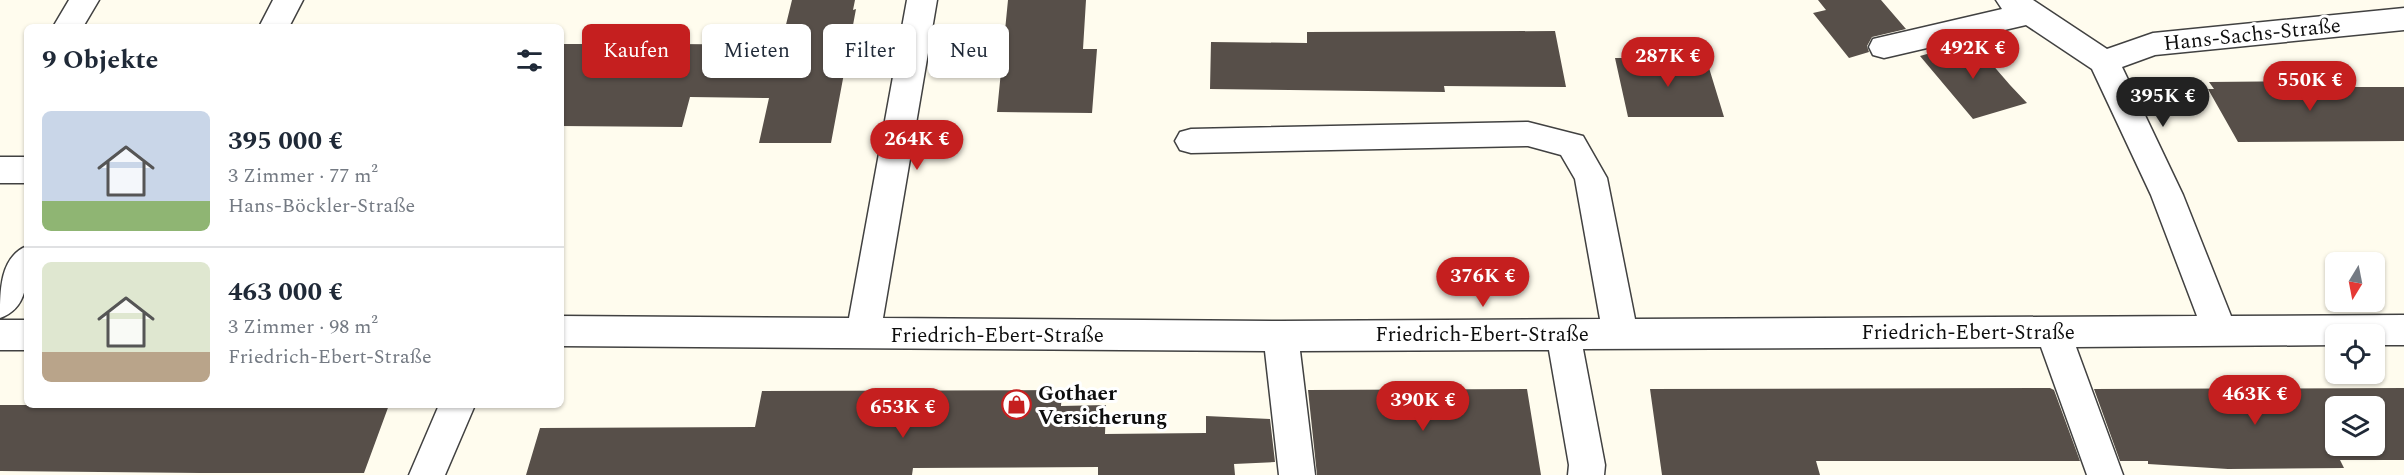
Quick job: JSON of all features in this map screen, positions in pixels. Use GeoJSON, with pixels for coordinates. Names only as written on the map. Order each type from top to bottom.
{"type":"FeatureCollection","features":[{"type":"Feature","properties":{"kind":"street"},"geometry":{"type":"LineString","coordinates":[[70,24],[84,0]]}},
{"type":"Feature","properties":{"kind":"street"},"geometry":{"type":"LineString","coordinates":[[276,24],[288,0]]}},
{"type":"Feature","properties":{"kind":"street"},"geometry":{"type":"LineString","coordinates":[[863,334],[922,0]]}},
{"type":"Feature","properties":{"kind":"street"},"geometry":{"type":"LineString","coordinates":[[1884,47],[2020,6],[2104,62],[2168,195],[2220,331]]}},
{"type":"Feature","properties":{"kind":"street","name":"Hans-Sachs-Straße"},"geometry":{"type":"LineString","coordinates":[[2104,62],[2153,44],[2404,19]]}},
{"type":"Feature","properties":{"kind":"street"},"geometry":{"type":"LineString","coordinates":[[1191,141],[1528,134],[1572,145],[1591,178],[1620,333]]}},
{"type":"Feature","properties":{"kind":"street"},"geometry":{"type":"LineString","coordinates":[[0,170],[24,170]]}},
{"type":"Feature","properties":{"kind":"street"},"geometry":{"type":"LineString","coordinates":[[0,303],[24,265]]}},
{"type":"Feature","properties":{"kind":"street","name":"Friedrich-Ebert-Straße"},"geometry":{"type":"LineString","coordinates":[[564,331],[1281,336],[2404,330]]}},
{"type":"Feature","properties":{"kind":"street"},"geometry":{"type":"LineString","coordinates":[[2053,332],[2105,475]]}},
{"type":"Feature","properties":{"kind":"street"},"geometry":{"type":"LineString","coordinates":[[1563,333],[1587,465],[1586,475]]}},
{"type":"Feature","properties":{"kind":"street"},"geometry":{"type":"LineString","coordinates":[[0,335],[24,335]]}},
{"type":"Feature","properties":{"kind":"street"},"geometry":{"type":"LineString","coordinates":[[1281,336],[1297,475]]}},
{"type":"Feature","properties":{"kind":"street"},"geometry":{"type":"LineString","coordinates":[[427,475],[456,408]]}},
{"type":"Feature","properties":{"kind":"building"},"geometry":{"type":"Polygon","coordinates":[[[792,0],[855,0],[853,24],[823,24],[823,78],[843,78],[831,143],[759,143],[769,98],[690,97],[682,127],[564,126],[564,44],[582,44],[582,78],[690,78],[690,44],[702,44],[702,78],[811,78],[811,24],[786,24],[792,0]]]}},
{"type":"Feature","properties":{"kind":"building"},"geometry":{"type":"Polygon","coordinates":[[[1008,0],[1086,0],[1083,49],[1097,49],[1092,113],[997,112],[1000,78],[1009,78],[1009,24],[1006,24],[1008,0]]]}},
{"type":"Feature","properties":{"kind":"building"},"geometry":{"type":"Polygon","coordinates":[[[1818,0],[1881,0],[1906,29],[1872,37],[1867,46],[1869,52],[1849,58],[1813,13],[1826,10],[1818,0]]]}},
{"type":"Feature","properties":{"kind":"building"},"geometry":{"type":"Polygon","coordinates":[[[1555,31],[1566,87],[1444,86],[1445,92],[1210,89],[1211,42],[1307,43],[1307,32],[1555,31]]]}},
{"type":"Feature","properties":{"kind":"building"},"geometry":{"type":"Polygon","coordinates":[[[1972,41],[2027,103],[1973,119],[1920,56],[1972,41]]]}},
{"type":"Feature","properties":{"kind":"building"},"geometry":{"type":"Polygon","coordinates":[[[1615,58],[1706,58],[1724,117],[1628,117],[1615,58]]]}},
{"type":"Feature","properties":{"kind":"building"},"geometry":{"type":"Polygon","coordinates":[[[2322,81],[2326,87],[2404,87],[2404,141],[2238,142],[2208,89],[2214,89],[2209,82],[2322,81]]]}},
{"type":"Feature","properties":{"kind":"building"},"geometry":{"type":"Polygon","coordinates":[[[2050,388],[2054,390],[2080,461],[1816,461],[1820,475],[1662,475],[1650,389],[2050,388]]]}},
{"type":"Feature","properties":{"kind":"building"},"geometry":{"type":"Polygon","coordinates":[[[2404,388],[2404,460],[2340,460],[2344,468],[2228,469],[2148,464],[2148,461],[2120,461],[2094,389],[2404,388]]]}},
{"type":"Feature","properties":{"kind":"building"},"geometry":{"type":"Polygon","coordinates":[[[1527,389],[1541,475],[1317,475],[1308,390],[1527,389]]]}},
{"type":"Feature","properties":{"kind":"building"},"geometry":{"type":"Polygon","coordinates":[[[1062,390],[1061,406],[1106,405],[1105,434],[1206,433],[1206,416],[1270,419],[1275,462],[1234,464],[1235,475],[1098,475],[1098,467],[913,468],[912,475],[526,475],[540,428],[755,427],[762,391],[1062,390]]]}},
{"type":"Feature","properties":{"kind":"building"},"geometry":{"type":"Polygon","coordinates":[[[0,405],[24,405],[24,408],[388,408],[364,473],[0,471],[0,405]]]}},
{"type":"Feature","properties":{"kind":"place","name":"Gothaer Versicherung"},"geometry":{"type":"Point","coordinates":[1017,405]}}]}
